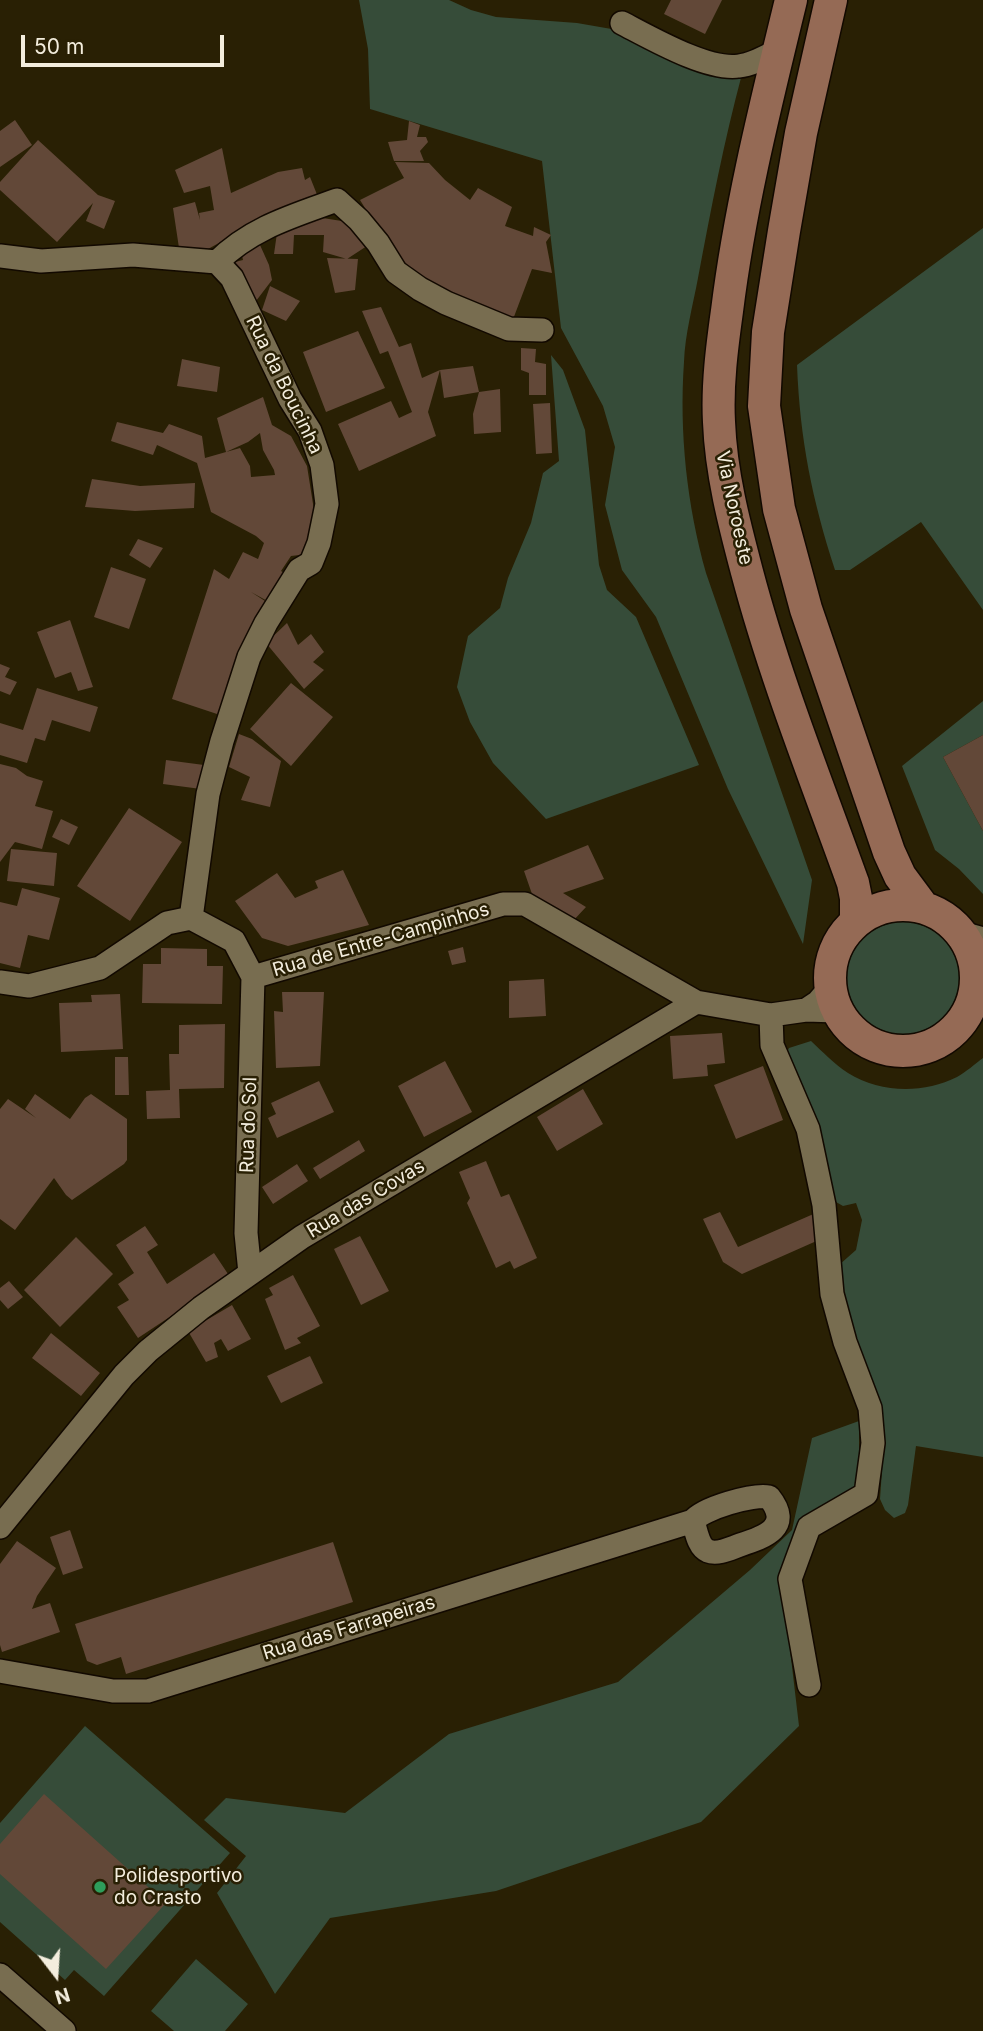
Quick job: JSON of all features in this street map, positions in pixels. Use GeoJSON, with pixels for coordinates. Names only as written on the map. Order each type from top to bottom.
{"type":"FeatureCollection","features":[{"type":"Feature","properties":{"kind":"main road","name":"Via Noroeste"},"geometry":{"type":"LineString","coordinates":[[792,0],[751,171],[729,289],[719,394],[720,433],[732,516],[761,624],[853,883],[856,921]]}},
{"type":"Feature","properties":{"kind":"main road"},"geometry":{"type":"LineString","coordinates":[[831,0],[801,133],[768,332],[764,406],[784,529],[806,609],[889,852],[900,876],[923,907]]}},
{"type":"Feature","properties":{"kind":"main road"},"geometry":{"type":"LineString","coordinates":[[900,904],[923,907],[945,917],[972,936],[973,955],[980,976],[973,1001],[961,1022],[944,1039],[922,1049],[897,1051],[872,1045],[852,1031],[833,999],[830,963],[839,940],[856,921],[876,909],[900,904]]}},
{"type":"Feature","properties":{"kind":"street"},"geometry":{"type":"LineString","coordinates":[[622,23],[670,47],[721,66],[740,66],[779,50]]}},
{"type":"Feature","properties":{"kind":"street"},"geometry":{"type":"LineString","coordinates":[[0,256],[41,261],[133,255],[217,262],[231,248],[272,223],[337,200],[359,220],[378,243],[396,272],[420,289],[446,303],[509,329],[542,330]]}},
{"type":"Feature","properties":{"kind":"street","name":"Rua da Boucinha"},"geometry":{"type":"LineString","coordinates":[[191,918],[208,794],[219,749],[249,657],[266,623],[299,570],[311,563],[319,543],[327,504],[322,465],[310,430],[290,399],[232,278],[217,262]]}},
{"type":"Feature","properties":{"kind":"street","name":"Rua de Entre-Campinhos"},"geometry":{"type":"LineString","coordinates":[[191,918],[234,941],[253,977],[503,904],[525,904],[696,1002]]}},
{"type":"Feature","properties":{"kind":"street"},"geometry":{"type":"LineString","coordinates":[[0,982],[29,986],[100,968],[167,923],[191,918]]}},
{"type":"Feature","properties":{"kind":"street","name":"Rua do Sol"},"geometry":{"type":"LineString","coordinates":[[250,1273],[246,1233],[253,977]]}},
{"type":"Feature","properties":{"kind":"street"},"geometry":{"type":"LineString","coordinates":[[696,1002],[771,1015],[806,1010],[833,999]]}},
{"type":"Feature","properties":{"kind":"street","name":"Rua das Covas"},"geometry":{"type":"LineString","coordinates":[[0,1527],[124,1375],[190,1317],[302,1237],[696,1002]]}},
{"type":"Feature","properties":{"kind":"street"},"geometry":{"type":"LineString","coordinates":[[771,1015],[772,1045],[808,1129],[824,1205],[832,1294],[845,1342],[870,1408],[873,1443],[866,1494],[809,1527],[790,1579],[810,1685]]}},
{"type":"Feature","properties":{"kind":"street","name":"Rua das Farrapeiras"},"geometry":{"type":"LineString","coordinates":[[0,1671],[113,1691],[148,1691],[693,1521]]}},
{"type":"Feature","properties":{"kind":"street"},"geometry":{"type":"LineString","coordinates":[[0,1975],[64,2031]]}},
{"type":"Feature","properties":{"kind":"green space"},"geometry":{"type":"Polygon","coordinates":[[[359,0],[449,0],[496,17],[577,23],[623,31],[742,74],[718,175],[688,330],[683,389],[684,442],[689,495],[706,573],[812,880],[803,944],[728,789],[656,617],[622,570],[605,505],[615,447],[603,406],[561,328],[542,161],[370,109],[368,49],[359,0]]]}},
{"type":"Feature","properties":{"kind":"green space"},"geometry":{"type":"Polygon","coordinates":[[[983,228],[983,610],[921,522],[850,570],[835,570],[808,469],[797,365],[983,228]]]}},
{"type":"Feature","properties":{"kind":"green space"},"geometry":{"type":"Polygon","coordinates":[[[551,355],[563,370],[585,430],[599,565],[607,590],[636,617],[699,765],[546,819],[493,763],[470,722],[457,687],[468,636],[500,608],[508,578],[531,523],[543,473],[559,461],[551,355]]]}},
{"type":"Feature","properties":{"kind":"green space"},"geometry":{"type":"Polygon","coordinates":[[[983,701],[983,735],[943,757],[983,831],[983,894],[959,869],[935,850],[902,766],[983,701]]]}},
{"type":"Feature","properties":{"kind":"green space"},"geometry":{"type":"Polygon","coordinates":[[[903,922],[925,926],[943,938],[955,956],[959,978],[955,1000],[943,1018],[925,1030],[903,1034],[881,1030],[863,1018],[851,1000],[847,978],[851,956],[863,938],[881,926],[903,922]]]}},
{"type":"Feature","properties":{"kind":"green space"},"geometry":{"type":"Polygon","coordinates":[[[811,1041],[848,1073],[860,1080],[888,1088],[916,1088],[944,1083],[983,1058],[983,1457],[916,1446],[908,1505],[905,1513],[894,1518],[885,1510],[880,1499],[884,1441],[850,1338],[839,1265],[856,1250],[862,1220],[856,1203],[843,1206],[836,1202],[787,1052],[789,1048],[811,1041]]]}},
{"type":"Feature","properties":{"kind":"green space"},"geometry":{"type":"Polygon","coordinates":[[[859,1421],[859,1477],[850,1496],[781,1573],[799,1726],[701,1822],[496,1891],[330,1918],[275,1994],[217,1893],[246,1856],[204,1820],[226,1798],[345,1813],[449,1734],[618,1682],[750,1570],[792,1530],[812,1438],[859,1421]]]}},
{"type":"Feature","properties":{"kind":"green space","name":"Polidesportivo do Crasto"},"geometry":{"type":"Polygon","coordinates":[[[85,1726],[230,1853],[104,1996],[74,1970],[65,1980],[0,1922],[0,1823],[85,1726]]]}},
{"type":"Feature","properties":{"kind":"green space"},"geometry":{"type":"Polygon","coordinates":[[[196,1959],[248,2004],[225,2031],[174,2031],[151,2011],[196,1959]]]}},
{"type":"Feature","properties":{"kind":"building"},"geometry":{"type":"Polygon","coordinates":[[[671,0],[722,0],[705,34],[664,14],[671,0]]]}},
{"type":"Feature","properties":{"kind":"building"},"geometry":{"type":"Polygon","coordinates":[[[15,120],[32,145],[0,167],[0,131],[15,120]]]}},
{"type":"Feature","properties":{"kind":"building"},"geometry":{"type":"Polygon","coordinates":[[[409,121],[420,125],[417,137],[426,137],[428,142],[420,151],[424,161],[394,161],[388,142],[407,140],[409,121]]]}},
{"type":"Feature","properties":{"kind":"building"},"geometry":{"type":"Polygon","coordinates":[[[38,140],[98,195],[115,201],[104,229],[86,221],[93,203],[57,242],[0,190],[0,182],[38,140]]]}},
{"type":"Feature","properties":{"kind":"building"},"geometry":{"type":"Polygon","coordinates":[[[222,148],[231,193],[278,172],[302,168],[305,180],[310,177],[318,197],[248,227],[208,249],[179,248],[173,208],[195,202],[200,220],[199,213],[214,210],[210,186],[184,193],[175,170],[222,148]]]}},
{"type":"Feature","properties":{"kind":"building"},"geometry":{"type":"Polygon","coordinates":[[[395,162],[429,163],[470,200],[478,188],[512,207],[505,226],[533,236],[534,227],[551,235],[546,242],[552,273],[532,269],[512,322],[431,286],[391,250],[360,200],[404,178],[395,162]]]}},
{"type":"Feature","properties":{"kind":"building"},"geometry":{"type":"Polygon","coordinates":[[[310,216],[348,222],[370,244],[347,259],[323,252],[324,235],[294,235],[293,254],[274,254],[278,226],[310,216]]]}},
{"type":"Feature","properties":{"kind":"building"},"geometry":{"type":"Polygon","coordinates":[[[260,245],[272,280],[256,301],[250,296],[235,262],[243,260],[241,251],[260,245]]]}},
{"type":"Feature","properties":{"kind":"building"},"geometry":{"type":"Polygon","coordinates":[[[327,258],[358,259],[355,290],[335,293],[327,258]]]}},
{"type":"Feature","properties":{"kind":"building"},"geometry":{"type":"Polygon","coordinates":[[[270,286],[300,301],[286,321],[262,310],[270,286]]]}},
{"type":"Feature","properties":{"kind":"building"},"geometry":{"type":"Polygon","coordinates":[[[381,307],[399,347],[411,343],[422,378],[440,370],[428,412],[436,436],[359,471],[338,424],[391,401],[399,418],[412,412],[388,351],[380,354],[362,311],[381,307]]]}},
{"type":"Feature","properties":{"kind":"building"},"geometry":{"type":"Polygon","coordinates":[[[358,331],[385,388],[326,412],[303,352],[358,331]]]}},
{"type":"Feature","properties":{"kind":"building"},"geometry":{"type":"Polygon","coordinates":[[[521,348],[536,349],[535,362],[546,364],[546,395],[529,395],[529,373],[521,370],[521,348]]]}},
{"type":"Feature","properties":{"kind":"building"},"geometry":{"type":"Polygon","coordinates":[[[182,359],[220,367],[217,392],[177,386],[182,359]]]}},
{"type":"Feature","properties":{"kind":"building"},"geometry":{"type":"Polygon","coordinates":[[[473,366],[479,392],[444,398],[440,370],[473,366]]]}},
{"type":"Feature","properties":{"kind":"building"},"geometry":{"type":"Polygon","coordinates":[[[500,389],[501,432],[474,434],[473,414],[479,392],[500,389]]]}},
{"type":"Feature","properties":{"kind":"building"},"geometry":{"type":"Polygon","coordinates":[[[263,397],[272,425],[291,436],[307,466],[317,529],[308,554],[291,556],[281,571],[286,574],[271,603],[251,592],[265,601],[223,716],[172,699],[214,569],[229,579],[243,552],[258,559],[264,543],[211,512],[197,463],[157,445],[153,455],[111,441],[117,422],[163,433],[169,424],[202,436],[205,458],[226,452],[217,418],[263,397]],[[260,433],[226,452],[240,448],[250,466],[251,477],[275,475],[263,450],[260,433]]]}},
{"type":"Feature","properties":{"kind":"building"},"geometry":{"type":"Polygon","coordinates":[[[550,403],[552,453],[536,454],[533,404],[550,403]]]}},
{"type":"Feature","properties":{"kind":"building"},"geometry":{"type":"Polygon","coordinates":[[[92,479],[140,486],[195,483],[194,508],[135,511],[85,507],[92,479]]]}},
{"type":"Feature","properties":{"kind":"building"},"geometry":{"type":"Polygon","coordinates":[[[138,539],[163,548],[150,568],[129,555],[138,539]]]}},
{"type":"Feature","properties":{"kind":"building"},"geometry":{"type":"Polygon","coordinates":[[[111,567],[146,579],[129,629],[94,617],[111,567]]]}},
{"type":"Feature","properties":{"kind":"building"},"geometry":{"type":"Polygon","coordinates":[[[70,620],[93,687],[78,691],[71,672],[55,678],[37,632],[70,620]]]}},
{"type":"Feature","properties":{"kind":"building"},"geometry":{"type":"Polygon","coordinates":[[[287,623],[298,645],[311,634],[324,652],[313,662],[324,670],[304,689],[266,643],[287,623]]]}},
{"type":"Feature","properties":{"kind":"building"},"geometry":{"type":"Polygon","coordinates":[[[0,664],[10,668],[5,677],[17,682],[10,695],[0,691],[0,664]]]}},
{"type":"Feature","properties":{"kind":"building"},"geometry":{"type":"Polygon","coordinates":[[[291,683],[333,717],[291,766],[250,729],[291,683]]]}},
{"type":"Feature","properties":{"kind":"building"},"geometry":{"type":"Polygon","coordinates":[[[37,688],[98,707],[90,732],[52,720],[45,741],[35,738],[27,763],[0,755],[0,723],[23,730],[37,688]]]}},
{"type":"Feature","properties":{"kind":"building"},"geometry":{"type":"Polygon","coordinates":[[[239,734],[252,739],[281,761],[270,807],[241,800],[250,777],[229,767],[239,734]]]}},
{"type":"Feature","properties":{"kind":"building"},"geometry":{"type":"Polygon","coordinates":[[[983,735],[983,831],[943,757],[983,735]]]}},
{"type":"Feature","properties":{"kind":"building"},"geometry":{"type":"Polygon","coordinates":[[[166,760],[204,765],[201,789],[163,784],[166,760]]]}},
{"type":"Feature","properties":{"kind":"building"},"geometry":{"type":"Polygon","coordinates":[[[0,764],[16,768],[27,776],[43,781],[35,806],[53,811],[42,849],[15,842],[0,862],[0,764]]]}},
{"type":"Feature","properties":{"kind":"building"},"geometry":{"type":"Polygon","coordinates":[[[129,808],[182,842],[130,921],[77,886],[129,808]]]}},
{"type":"Feature","properties":{"kind":"building"},"geometry":{"type":"Polygon","coordinates":[[[61,819],[78,827],[69,845],[52,837],[61,819]]]}},
{"type":"Feature","properties":{"kind":"building"},"geometry":{"type":"Polygon","coordinates":[[[588,845],[604,879],[563,893],[586,907],[572,922],[532,894],[524,871],[588,845]]]}},
{"type":"Feature","properties":{"kind":"building"},"geometry":{"type":"Polygon","coordinates":[[[11,849],[57,853],[54,886],[7,881],[11,849]]]}},
{"type":"Feature","properties":{"kind":"building"},"geometry":{"type":"Polygon","coordinates":[[[343,870],[369,925],[288,946],[262,938],[235,901],[277,873],[295,898],[318,888],[315,881],[343,870]]]}},
{"type":"Feature","properties":{"kind":"building"},"geometry":{"type":"Polygon","coordinates":[[[22,888],[60,898],[49,940],[28,935],[20,968],[0,963],[0,902],[17,906],[22,888]]]}},
{"type":"Feature","properties":{"kind":"building"},"geometry":{"type":"Polygon","coordinates":[[[463,947],[466,962],[452,965],[448,951],[463,947]]]}},
{"type":"Feature","properties":{"kind":"building"},"geometry":{"type":"Polygon","coordinates":[[[161,948],[207,949],[207,966],[223,966],[222,1004],[142,1003],[143,964],[161,964],[161,948]]]}},
{"type":"Feature","properties":{"kind":"building"},"geometry":{"type":"Polygon","coordinates":[[[544,979],[546,1016],[509,1018],[509,981],[544,979]]]}},
{"type":"Feature","properties":{"kind":"building"},"geometry":{"type":"Polygon","coordinates":[[[282,992],[324,992],[320,1066],[276,1068],[274,1011],[283,1012],[282,992]]]}},
{"type":"Feature","properties":{"kind":"building"},"geometry":{"type":"Polygon","coordinates":[[[120,994],[123,1049],[61,1052],[59,1003],[92,1002],[91,995],[120,994]]]}},
{"type":"Feature","properties":{"kind":"building"},"geometry":{"type":"Polygon","coordinates":[[[225,1024],[224,1088],[179,1089],[180,1118],[147,1119],[146,1091],[170,1090],[169,1054],[179,1054],[179,1025],[225,1024]]]}},
{"type":"Feature","properties":{"kind":"building"},"geometry":{"type":"Polygon","coordinates":[[[722,1033],[725,1063],[707,1065],[708,1076],[673,1079],[670,1036],[722,1033]]]}},
{"type":"Feature","properties":{"kind":"building"},"geometry":{"type":"Polygon","coordinates":[[[115,1057],[128,1057],[129,1095],[115,1095],[115,1057]]]}},
{"type":"Feature","properties":{"kind":"building"},"geometry":{"type":"Polygon","coordinates":[[[445,1061],[472,1112],[424,1137],[398,1086],[445,1061]]]}},
{"type":"Feature","properties":{"kind":"building"},"geometry":{"type":"Polygon","coordinates":[[[763,1066],[783,1120],[736,1139],[714,1085],[763,1066]]]}},
{"type":"Feature","properties":{"kind":"building"},"geometry":{"type":"Polygon","coordinates":[[[319,1081],[334,1112],[277,1138],[268,1118],[276,1114],[271,1103],[319,1081]]]}},
{"type":"Feature","properties":{"kind":"building"},"geometry":{"type":"Polygon","coordinates":[[[583,1089],[603,1124],[557,1151],[537,1117],[583,1089]]]}},
{"type":"Feature","properties":{"kind":"building"},"geometry":{"type":"Polygon","coordinates":[[[35,1094],[70,1119],[91,1094],[127,1119],[127,1160],[72,1200],[54,1178],[15,1230],[0,1219],[0,1109],[8,1099],[36,1118],[25,1109],[35,1094]]]}},
{"type":"Feature","properties":{"kind":"building"},"geometry":{"type":"Polygon","coordinates":[[[359,1140],[365,1151],[320,1179],[313,1168],[359,1140]]]}},
{"type":"Feature","properties":{"kind":"building"},"geometry":{"type":"Polygon","coordinates":[[[486,1161],[501,1197],[509,1194],[537,1258],[514,1269],[510,1261],[496,1268],[467,1203],[470,1198],[459,1172],[486,1161]]]}},
{"type":"Feature","properties":{"kind":"building"},"geometry":{"type":"Polygon","coordinates":[[[297,1164],[308,1181],[273,1204],[262,1187],[297,1164]]]}},
{"type":"Feature","properties":{"kind":"building"},"geometry":{"type":"Polygon","coordinates":[[[720,1212],[738,1247],[818,1212],[821,1239],[742,1274],[723,1262],[703,1219],[720,1212]]]}},
{"type":"Feature","properties":{"kind":"building"},"geometry":{"type":"Polygon","coordinates":[[[145,1226],[158,1245],[147,1252],[167,1284],[214,1253],[230,1277],[138,1338],[117,1307],[129,1300],[118,1284],[134,1273],[116,1245],[145,1226]]]}},
{"type":"Feature","properties":{"kind":"building"},"geometry":{"type":"Polygon","coordinates":[[[360,1236],[389,1291],[361,1305],[334,1249],[360,1236]]]}},
{"type":"Feature","properties":{"kind":"building"},"geometry":{"type":"Polygon","coordinates":[[[76,1237],[113,1274],[60,1327],[24,1290],[76,1237]]]}},
{"type":"Feature","properties":{"kind":"building"},"geometry":{"type":"Polygon","coordinates":[[[293,1275],[320,1326],[297,1338],[301,1343],[285,1350],[265,1299],[273,1295],[269,1288],[293,1275]]]}},
{"type":"Feature","properties":{"kind":"building"},"geometry":{"type":"Polygon","coordinates":[[[9,1281],[23,1297],[8,1309],[0,1300],[0,1288],[9,1281]]]}},
{"type":"Feature","properties":{"kind":"building"},"geometry":{"type":"Polygon","coordinates":[[[232,1305],[251,1339],[228,1351],[221,1339],[214,1343],[218,1357],[206,1362],[188,1331],[232,1305]]]}},
{"type":"Feature","properties":{"kind":"building"},"geometry":{"type":"Polygon","coordinates":[[[51,1333],[100,1373],[81,1396],[32,1358],[51,1333]]]}},
{"type":"Feature","properties":{"kind":"building"},"geometry":{"type":"Polygon","coordinates":[[[310,1356],[323,1383],[281,1403],[267,1376],[310,1356]]]}},
{"type":"Feature","properties":{"kind":"building"},"geometry":{"type":"Polygon","coordinates":[[[70,1530],[83,1568],[63,1575],[50,1537],[70,1530]]]}},
{"type":"Feature","properties":{"kind":"building"},"geometry":{"type":"Polygon","coordinates":[[[17,1541],[56,1568],[37,1596],[32,1609],[50,1603],[60,1632],[2,1652],[0,1564],[17,1541]]]}},
{"type":"Feature","properties":{"kind":"building"},"geometry":{"type":"Polygon","coordinates":[[[333,1542],[353,1602],[126,1674],[121,1657],[97,1665],[87,1661],[75,1624],[333,1542]]]}},
{"type":"Feature","properties":{"kind":"building"},"geometry":{"type":"Polygon","coordinates":[[[44,1794],[166,1903],[106,1969],[0,1874],[0,1844],[44,1794]]]}},
{"type":"Feature","properties":{"kind":"place","name":"Polidesportivo do Crasto"},"geometry":{"type":"Point","coordinates":[100,1887]}}]}
